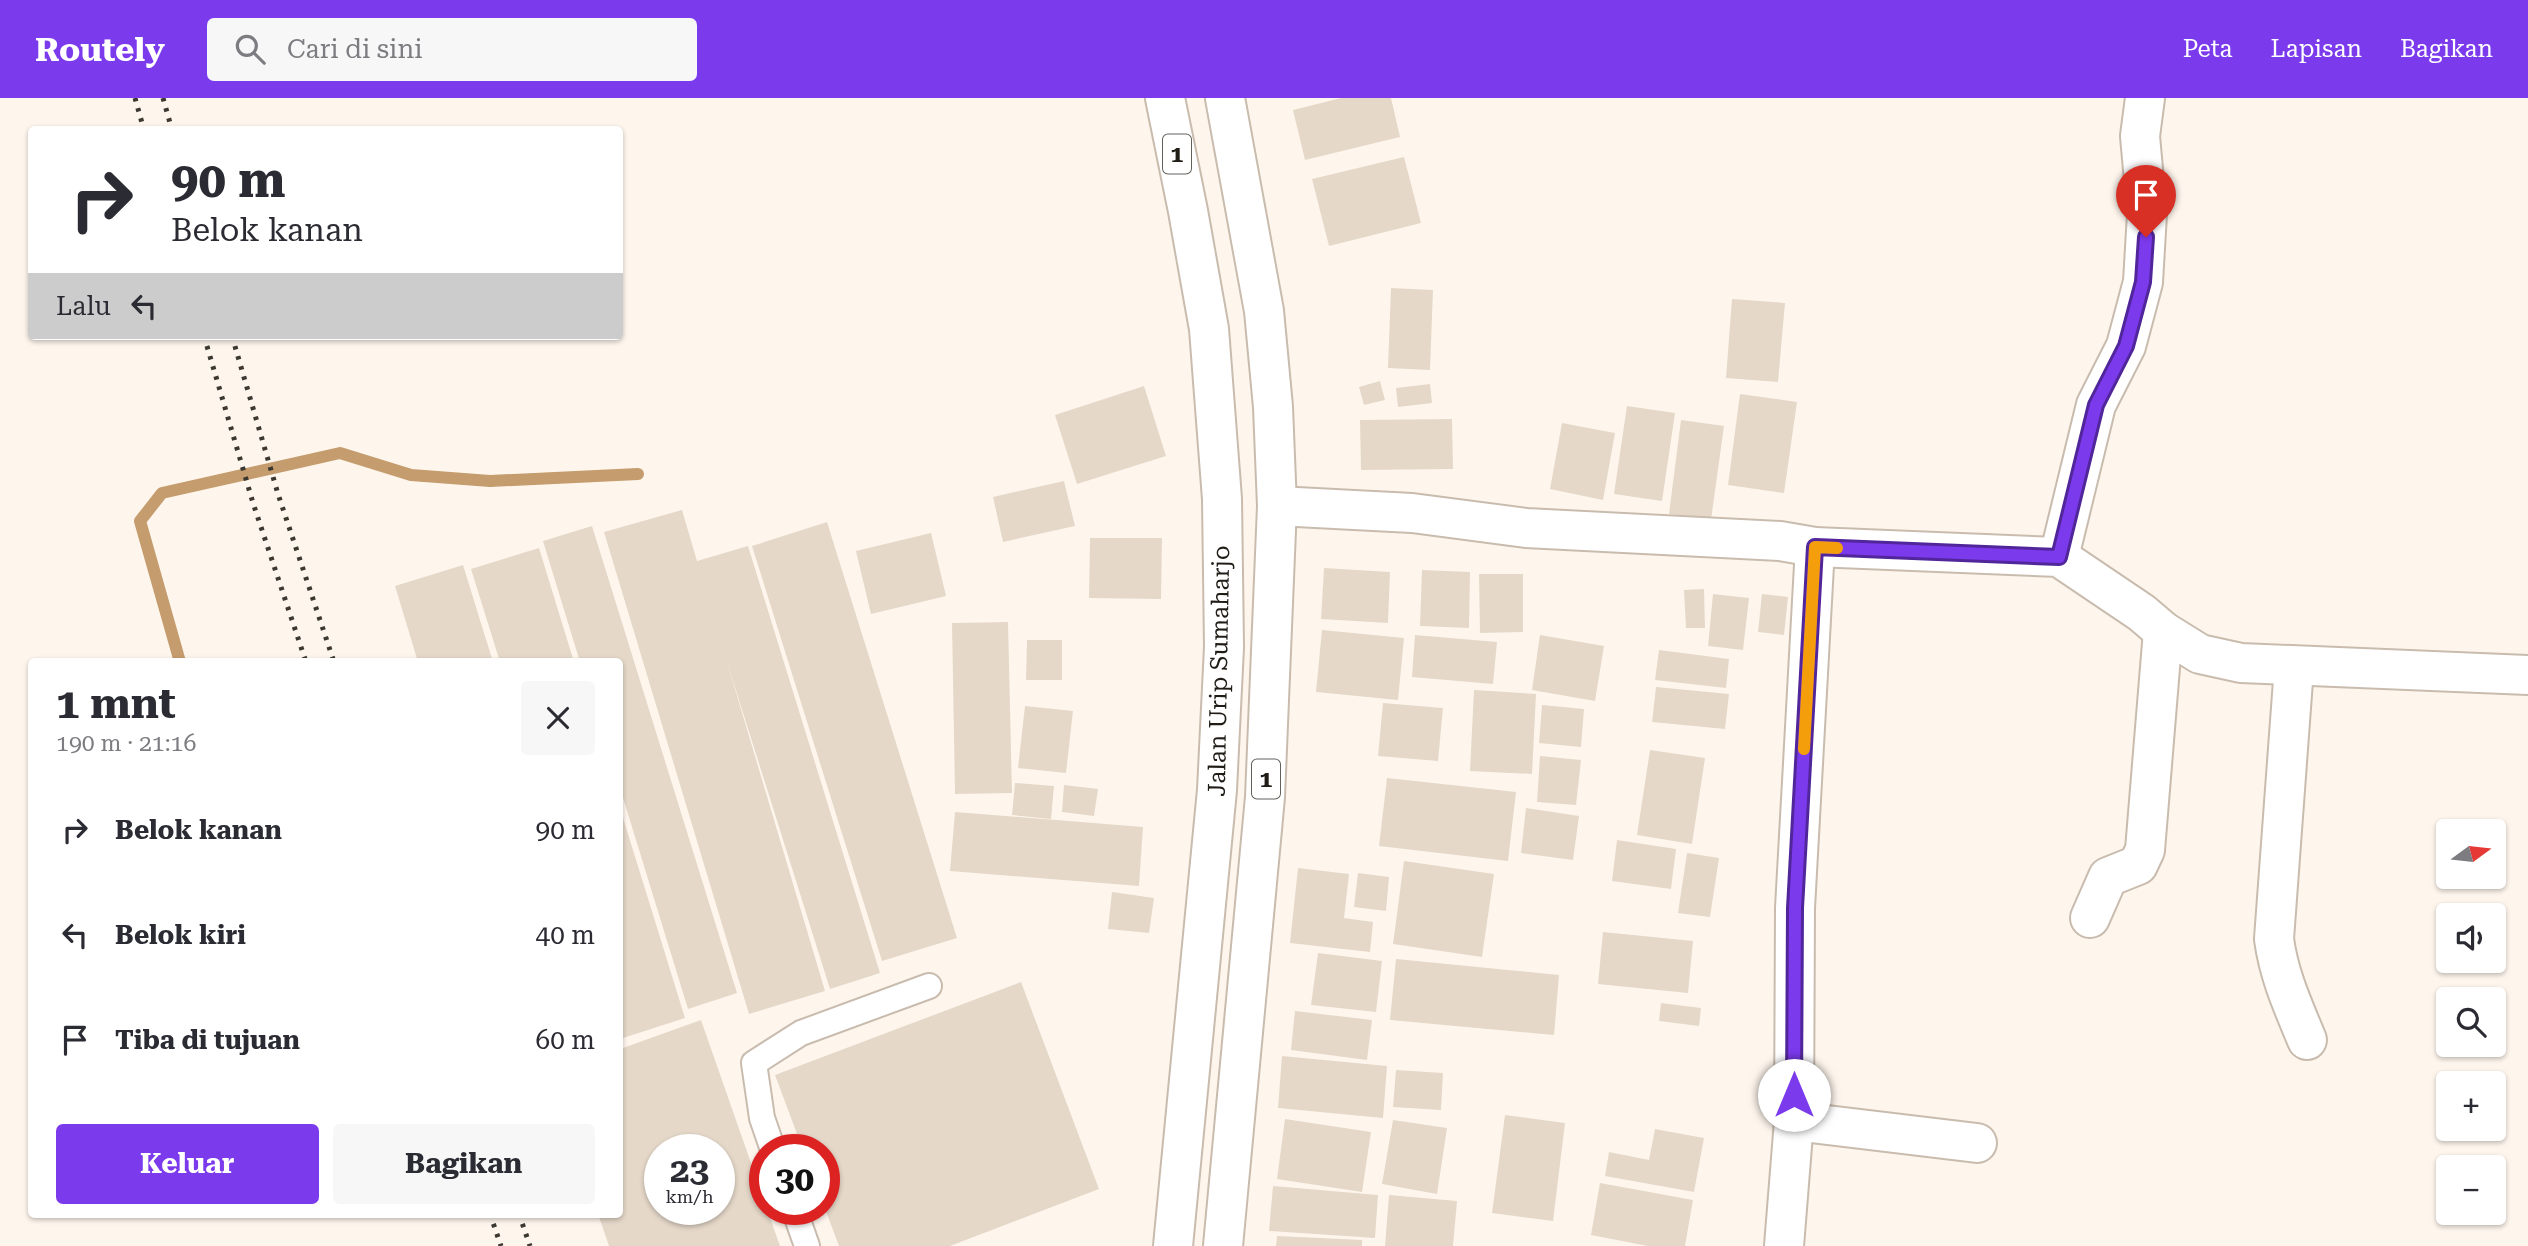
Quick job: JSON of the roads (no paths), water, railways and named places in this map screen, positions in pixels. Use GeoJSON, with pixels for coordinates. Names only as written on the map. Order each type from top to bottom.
{"type":"FeatureCollection","features":[{"type":"Feature","properties":{"kind":"main road","name":"Jalan Urip Sumaharjo"},"geometry":{"type":"LineString","coordinates":[[1165,98],[1209,329],[1222,499],[1224,647],[1216,803],[1172,1246]]}},
{"type":"Feature","properties":{"kind":"main road","name":"Jalan Urip Sumaharjo"},"geometry":{"type":"LineString","coordinates":[[1223,1246],[1265,797],[1277,506],[1273,407],[1264,311],[1225,98]]}},
{"type":"Feature","properties":{"kind":"main road"},"geometry":{"type":"LineString","coordinates":[[2059,557],[2096,405],[2126,346],[2143,282],[2147,214],[2140,136],[2145,98]]}},
{"type":"Feature","properties":{"kind":"main road"},"geometry":{"type":"LineString","coordinates":[[1277,506],[1412,513],[1526,528],[1780,541],[1815,547],[2059,557],[2142,613],[2163,632],[2200,654],[2241,663],[2271,663],[2294,667],[2384,667],[2528,675]]}},
{"type":"Feature","properties":{"kind":"main road"},"geometry":{"type":"LineString","coordinates":[[1784,1246],[1794,1121],[1795,908],[1815,547]]}},
{"type":"Feature","properties":{"kind":"main road"},"geometry":{"type":"LineString","coordinates":[[2090,918],[2108,877],[2138,865],[2145,850],[2163,632]]}},
{"type":"Feature","properties":{"kind":"main road"},"geometry":{"type":"LineString","coordinates":[[2294,667],[2274,939],[2283,983],[2307,1040]]}},
{"type":"Feature","properties":{"kind":"main road"},"geometry":{"type":"LineString","coordinates":[[1794,1121],[1977,1143]]}},
{"type":"Feature","properties":{"kind":"lane"},"geometry":{"type":"LineString","coordinates":[[768,1134],[762,1118],[754,1063],[801,1033],[929,986]]}},
{"type":"Feature","properties":{"kind":"lane"},"geometry":{"type":"LineString","coordinates":[[800,1225],[807,1246]]}},
{"type":"Feature","properties":{"kind":"waterway"},"geometry":{"type":"LineString","coordinates":[[179,658],[140,521],[162,493],[340,453],[411,475],[490,481],[638,474]]}},
{"type":"Feature","properties":{"kind":"railway"},"geometry":{"type":"LineString","coordinates":[[135,98],[143,126]]}},
{"type":"Feature","properties":{"kind":"railway"},"geometry":{"type":"LineString","coordinates":[[163,98],[171,126]]}},
{"type":"Feature","properties":{"kind":"railway"},"geometry":{"type":"LineString","coordinates":[[205,340],[253,503],[305,658]]}},
{"type":"Feature","properties":{"kind":"railway"},"geometry":{"type":"LineString","coordinates":[[233,340],[278,494],[333,658]]}},
{"type":"Feature","properties":{"kind":"railway"},"geometry":{"type":"LineString","coordinates":[[491,1218],[501,1246]]}},
{"type":"Feature","properties":{"kind":"railway"},"geometry":{"type":"LineString","coordinates":[[520,1218],[530,1246]]}}]}
